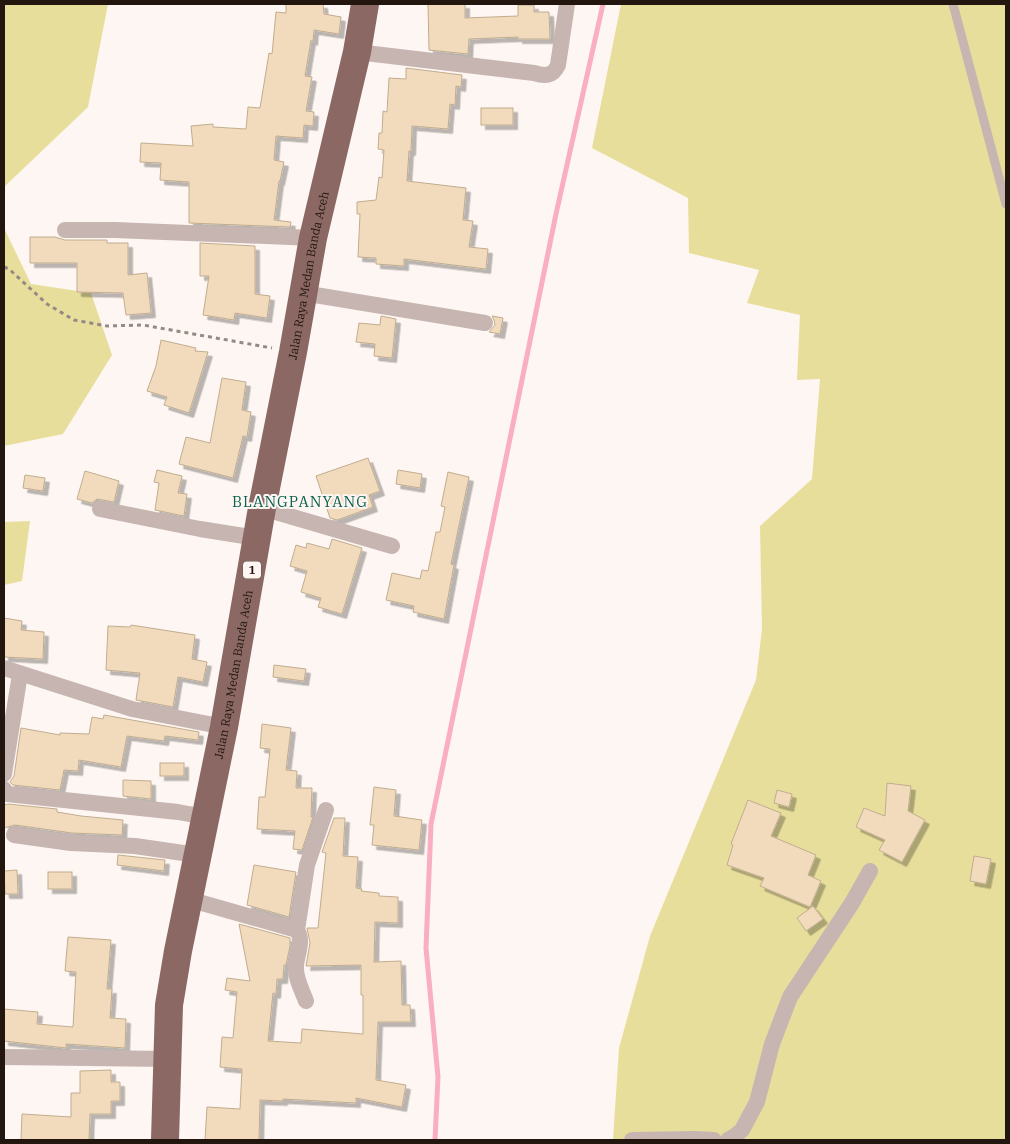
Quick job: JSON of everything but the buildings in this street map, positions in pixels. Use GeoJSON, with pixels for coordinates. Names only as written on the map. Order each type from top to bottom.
{"type":"FeatureCollection","features":[{"type":"Feature","properties":{"kind":"highway","name":"Jalan Raya Medan Banda Aceh"},"geometry":{"type":"LineString","coordinates":[[165,1140],[170,1005],[178,951],[224,727],[262,508],[293,352],[313,238],[358,52],[365,4]]}},
{"type":"Feature","properties":{"kind":"street"},"geometry":{"type":"LineString","coordinates":[[358,52],[534,73],[544,76],[556,71],[558,65],[567,4]]}},
{"type":"Feature","properties":{"kind":"street"},"geometry":{"type":"LineString","coordinates":[[65,230],[115,230],[313,238]]}},
{"type":"Feature","properties":{"kind":"street"},"geometry":{"type":"LineString","coordinates":[[303,293],[485,323]]}},
{"type":"Feature","properties":{"kind":"street"},"geometry":{"type":"LineString","coordinates":[[262,508],[392,546]]}},
{"type":"Feature","properties":{"kind":"street"},"geometry":{"type":"LineString","coordinates":[[100,509],[200,529],[257,538]]}},
{"type":"Feature","properties":{"kind":"street"},"geometry":{"type":"LineString","coordinates":[[4,668],[132,709],[224,727]]}},
{"type":"Feature","properties":{"kind":"street"},"geometry":{"type":"LineString","coordinates":[[4,774],[20,674]]}},
{"type":"Feature","properties":{"kind":"street"},"geometry":{"type":"LineString","coordinates":[[4,789],[7,794],[178,812],[205,817]]}},
{"type":"Feature","properties":{"kind":"street"},"geometry":{"type":"LineString","coordinates":[[306,1001],[297,978],[296,967],[301,938],[297,930],[307,865],[326,810]]}},
{"type":"Feature","properties":{"kind":"street"},"geometry":{"type":"LineString","coordinates":[[14,835],[71,843],[135,846],[198,854]]}},
{"type":"Feature","properties":{"kind":"street"},"geometry":{"type":"LineString","coordinates":[[728,1140],[742,1130],[756,1102],[772,1044],[790,997],[852,903],[870,870]]}},
{"type":"Feature","properties":{"kind":"street"},"geometry":{"type":"LineString","coordinates":[[188,899],[297,930]]}},
{"type":"Feature","properties":{"kind":"street"},"geometry":{"type":"LineString","coordinates":[[4,1057],[168,1059]]}},
{"type":"Feature","properties":{"kind":"street"},"geometry":{"type":"LineString","coordinates":[[632,1140],[714,1140]]}},
{"type":"Feature","properties":{"kind":"lane"},"geometry":{"type":"LineString","coordinates":[[953,4],[1006,204]]}},
{"type":"Feature","properties":{"kind":"path"},"geometry":{"type":"LineString","coordinates":[[4,267],[9,269],[47,304],[74,320],[107,326],[143,325],[293,352]]}},
{"type":"Feature","properties":{"kind":"shaded area"},"geometry":{"type":"Polygon","coordinates":[[[4,4],[108,4],[88,107],[4,187],[4,4]]]}},
{"type":"Feature","properties":{"kind":"shaded area"},"geometry":{"type":"Polygon","coordinates":[[[621,4],[1006,4],[1006,1140],[613,1140],[619,1048],[650,936],[756,680],[762,629],[760,526],[812,479],[820,379],[797,380],[800,315],[747,303],[759,270],[689,253],[688,198],[592,148],[621,4]]]}},
{"type":"Feature","properties":{"kind":"shaded area"},"geometry":{"type":"Polygon","coordinates":[[[4,228],[31,284],[91,293],[112,355],[63,434],[4,446],[4,228]]]}},
{"type":"Feature","properties":{"kind":"shaded area"},"geometry":{"type":"Polygon","coordinates":[[[30,521],[22,581],[4,585],[4,522],[30,521]]]}},
{"type":"Feature","properties":{"kind":"waterway"},"geometry":{"type":"LineString","coordinates":[[435,1140],[438,1077],[426,948],[431,824],[556,214],[603,4]]}},
{"type":"Feature","properties":{"kind":"district","name":"BLANGPANYANG"},"geometry":{"type":"Point","coordinates":[300,501]}}]}
